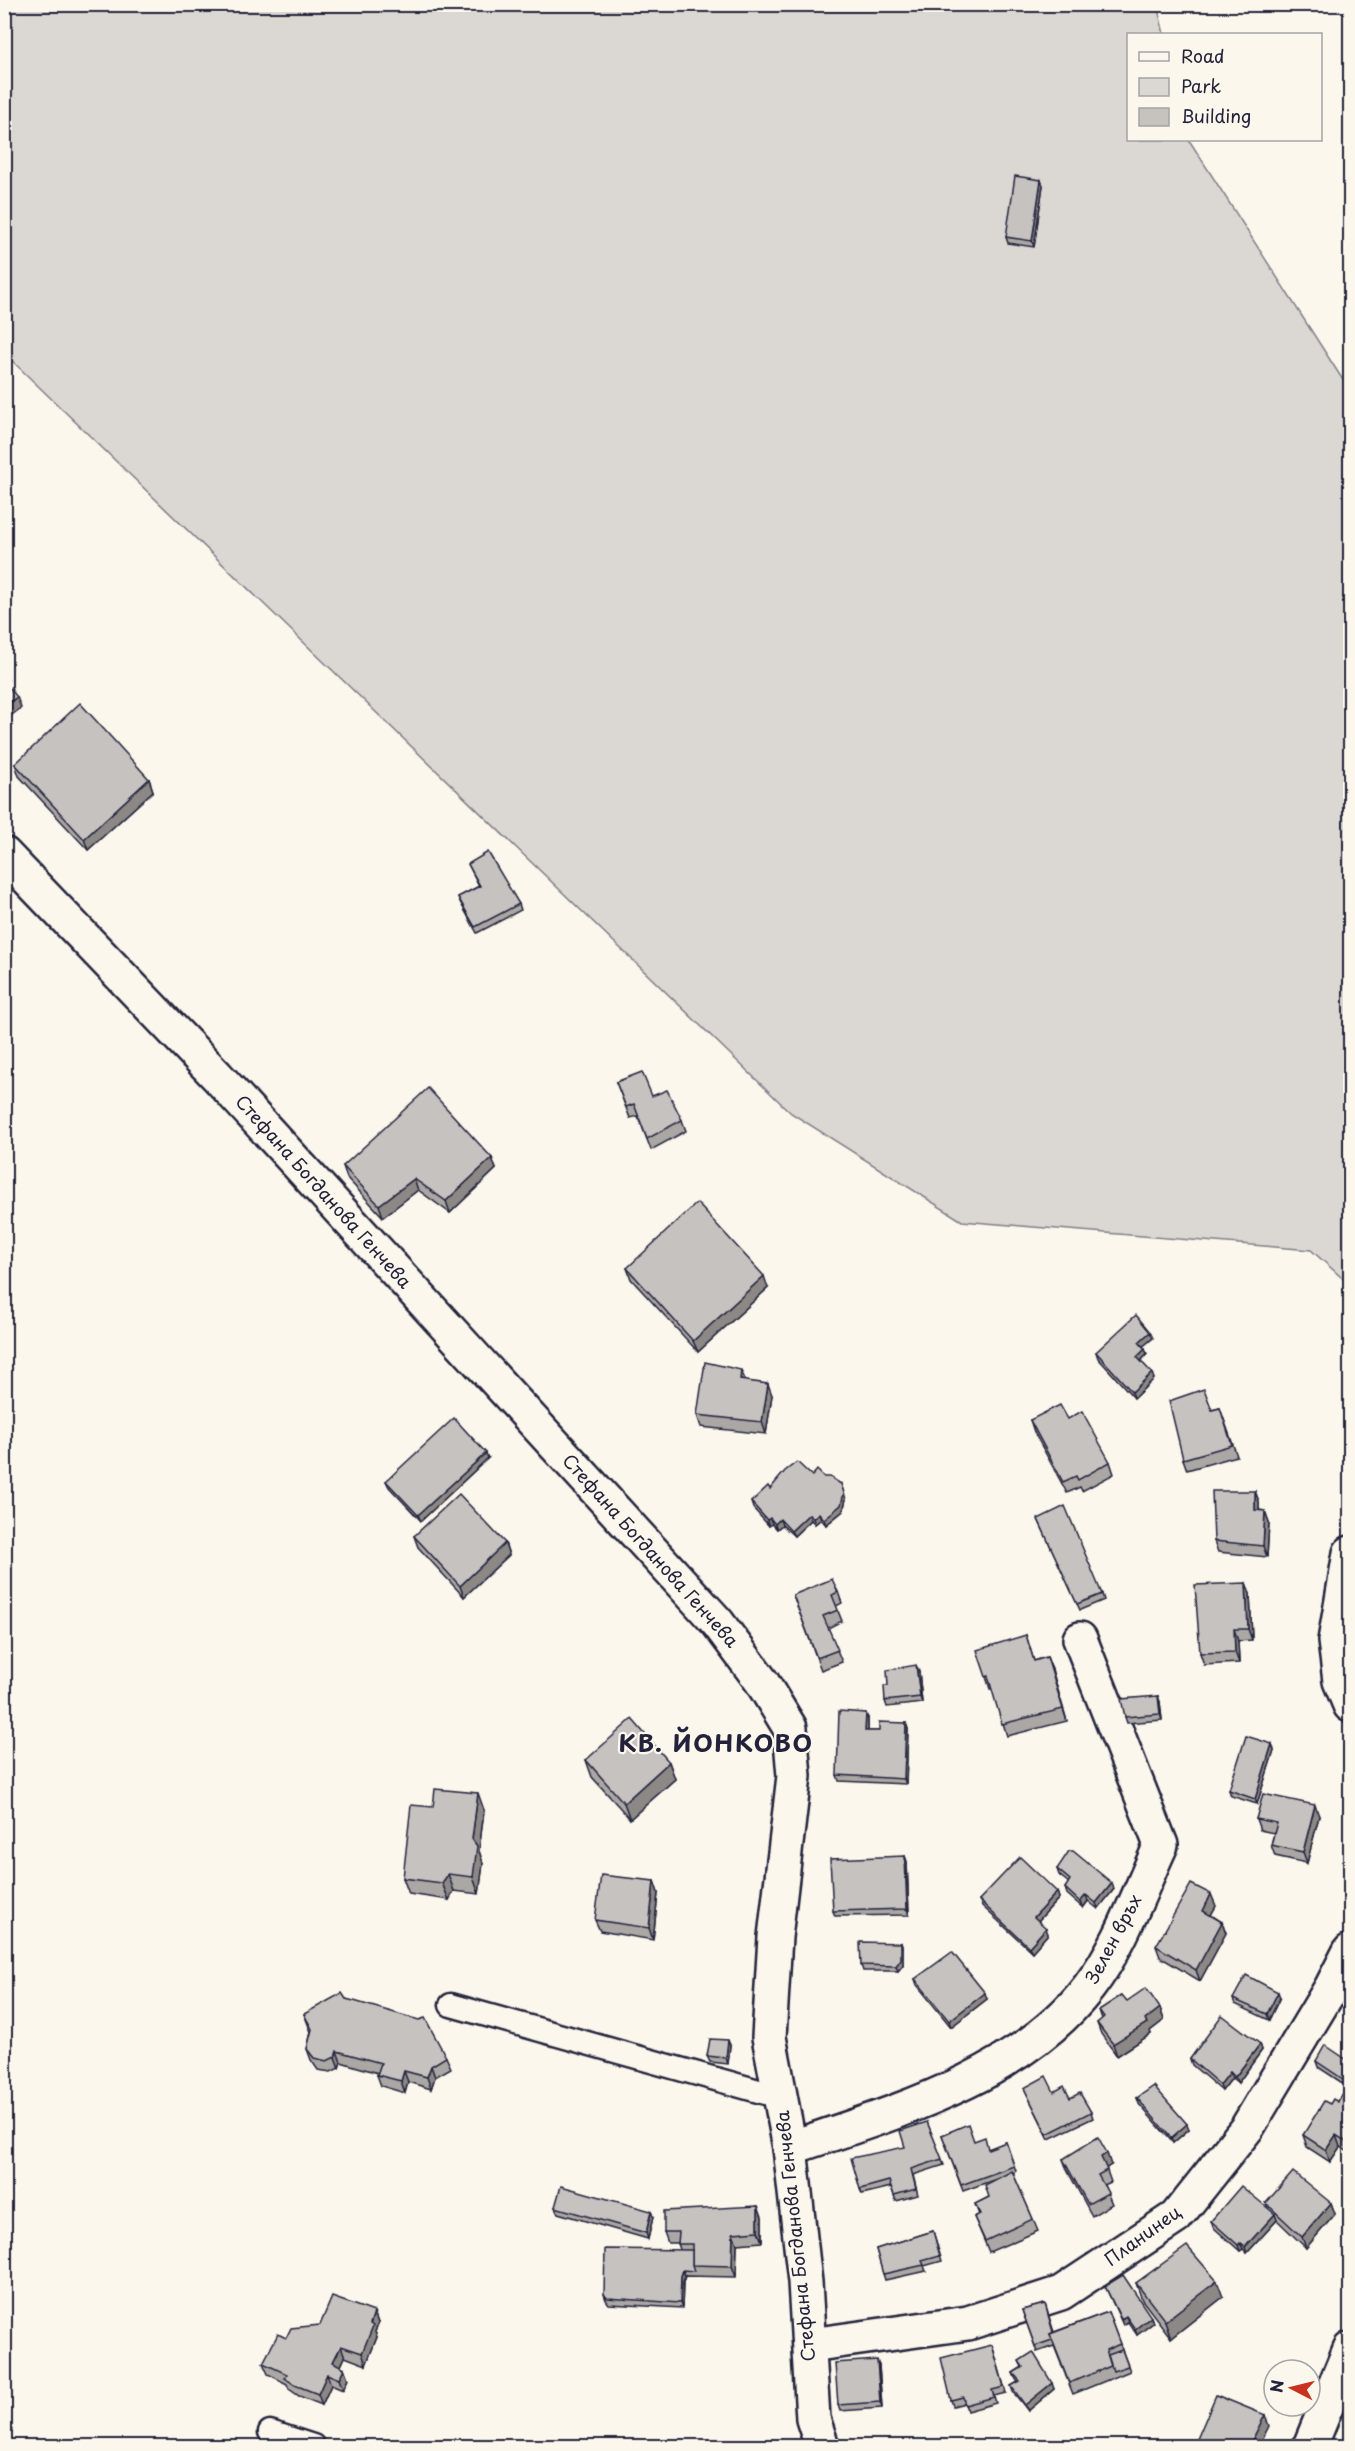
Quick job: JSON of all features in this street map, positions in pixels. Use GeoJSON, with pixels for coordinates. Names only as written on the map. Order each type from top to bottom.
{"type":"FeatureCollection","features":[{"type":"Feature","properties":{"kind":"street","name":"Стефана Богданова Генчева"},"geometry":{"type":"LineString","coordinates":[[4,854],[217,1076],[718,1623],[762,1682],[790,1728],[794,1776],[775,1937],[769,2037],[790,2148],[810,2345],[813,2419],[822,2446]]}},
{"type":"Feature","properties":{"kind":"street"},"geometry":{"type":"LineString","coordinates":[[1350,1552],[1335,1641],[1340,1681],[1350,1705]]}},
{"type":"Feature","properties":{"kind":"street","name":"Зелен връх"},"geometry":{"type":"LineString","coordinates":[[790,2148],[933,2097],[1019,2052],[1061,2019],[1090,1986],[1120,1935],[1161,1845],[1080,1639]]}},
{"type":"Feature","properties":{"kind":"street","name":"Планинец"},"geometry":{"type":"LineString","coordinates":[[810,2345],[968,2323],[1061,2293],[1176,2217],[1247,2128],[1331,1988],[1350,1951]]}},
{"type":"Feature","properties":{"kind":"street"},"geometry":{"type":"LineString","coordinates":[[1310,2446],[1350,2349]]}},
{"type":"Feature","properties":{"kind":"lane"},"geometry":{"type":"LineString","coordinates":[[451,2005],[780,2097]]}},
{"type":"Feature","properties":{"kind":"lane"},"geometry":{"type":"LineString","coordinates":[[270,2432],[314,2446]]}},
{"type":"Feature","properties":{"kind":"green space"},"geometry":{"type":"Polygon","coordinates":[[[4,5],[1157,5],[1164,33],[1127,33],[1127,141],[1190,141],[1350,391],[1350,1285],[1311,1250],[962,1221],[791,1113],[5,354],[4,5]]]}},
{"type":"Feature","properties":{"kind":"building"},"geometry":{"type":"Polygon","coordinates":[[[1015,176],[1041,180],[1032,241],[1006,237],[1015,176]]]}},
{"type":"Feature","properties":{"kind":"building"},"geometry":{"type":"Polygon","coordinates":[[[4,681],[17,697],[4,706],[4,681]]]}},
{"type":"Feature","properties":{"kind":"building"},"geometry":{"type":"Polygon","coordinates":[[[80,703],[149,779],[84,839],[15,764],[80,703]]]}},
{"type":"Feature","properties":{"kind":"building"},"geometry":{"type":"Polygon","coordinates":[[[488,852],[519,904],[475,927],[458,897],[480,886],[468,864],[488,852]]]}},
{"type":"Feature","properties":{"kind":"building"},"geometry":{"type":"Polygon","coordinates":[[[642,1072],[652,1096],[667,1090],[682,1120],[647,1139],[634,1104],[626,1107],[616,1082],[642,1072]]]}},
{"type":"Feature","properties":{"kind":"building"},"geometry":{"type":"Polygon","coordinates":[[[428,1088],[492,1158],[446,1201],[414,1179],[379,1205],[343,1166],[428,1088]]]}},
{"type":"Feature","properties":{"kind":"building"},"geometry":{"type":"Polygon","coordinates":[[[697,1203],[764,1276],[693,1341],[627,1268],[697,1203]]]}},
{"type":"Feature","properties":{"kind":"building"},"geometry":{"type":"Polygon","coordinates":[[[1136,1315],[1150,1332],[1139,1342],[1145,1349],[1137,1357],[1152,1373],[1132,1392],[1096,1352],[1136,1315]]]}},
{"type":"Feature","properties":{"kind":"building"},"geometry":{"type":"Polygon","coordinates":[[[705,1362],[741,1370],[740,1380],[768,1384],[762,1422],[697,1415],[705,1362]]]}},
{"type":"Feature","properties":{"kind":"building"},"geometry":{"type":"Polygon","coordinates":[[[1204,1389],[1212,1410],[1220,1408],[1232,1445],[1183,1459],[1169,1401],[1204,1389]]]}},
{"type":"Feature","properties":{"kind":"building"},"geometry":{"type":"Polygon","coordinates":[[[1060,1405],[1068,1419],[1082,1411],[1110,1462],[1078,1480],[1076,1476],[1063,1482],[1030,1420],[1060,1405]]]}},
{"type":"Feature","properties":{"kind":"building"},"geometry":{"type":"Polygon","coordinates":[[[454,1418],[486,1453],[418,1515],[386,1481],[454,1418]]]}},
{"type":"Feature","properties":{"kind":"building"},"geometry":{"type":"Polygon","coordinates":[[[797,1462],[812,1476],[817,1470],[824,1477],[830,1477],[841,1484],[844,1493],[841,1505],[824,1519],[819,1513],[813,1518],[809,1514],[791,1531],[780,1519],[775,1524],[770,1518],[767,1520],[751,1502],[768,1486],[770,1489],[785,1471],[797,1462]]]}},
{"type":"Feature","properties":{"kind":"building"},"geometry":{"type":"Polygon","coordinates":[[[1212,1491],[1255,1491],[1255,1510],[1265,1511],[1263,1546],[1214,1541],[1212,1491]]]}},
{"type":"Feature","properties":{"kind":"building"},"geometry":{"type":"Polygon","coordinates":[[[459,1494],[505,1543],[460,1586],[414,1536],[459,1494]]]}},
{"type":"Feature","properties":{"kind":"building"},"geometry":{"type":"Polygon","coordinates":[[[1065,1506],[1102,1594],[1077,1604],[1038,1519],[1065,1506]]]}},
{"type":"Feature","properties":{"kind":"building"},"geometry":{"type":"Polygon","coordinates":[[[832,1579],[838,1592],[832,1595],[838,1610],[823,1616],[838,1650],[817,1658],[793,1595],[832,1579]]]}},
{"type":"Feature","properties":{"kind":"building"},"geometry":{"type":"Polygon","coordinates":[[[1246,1583],[1248,1629],[1234,1629],[1235,1652],[1200,1653],[1195,1585],[1246,1583]]]}},
{"type":"Feature","properties":{"kind":"building"},"geometry":{"type":"Polygon","coordinates":[[[1026,1635],[1034,1661],[1047,1657],[1063,1709],[1002,1724],[988,1676],[986,1677],[977,1650],[1026,1635]]]}},
{"type":"Feature","properties":{"kind":"building"},"geometry":{"type":"Polygon","coordinates":[[[916,1665],[920,1697],[885,1701],[884,1686],[888,1686],[887,1670],[916,1665]]]}},
{"type":"Feature","properties":{"kind":"building"},"geometry":{"type":"Polygon","coordinates":[[[1158,1696],[1160,1714],[1125,1717],[1121,1699],[1158,1696]]]}},
{"type":"Feature","properties":{"kind":"building"},"geometry":{"type":"Polygon","coordinates":[[[839,1711],[866,1713],[865,1731],[879,1731],[879,1722],[906,1723],[904,1779],[837,1775],[839,1711]]]}},
{"type":"Feature","properties":{"kind":"building"},"geometry":{"type":"Polygon","coordinates":[[[632,1719],[669,1762],[624,1803],[586,1760],[632,1719]]]}},
{"type":"Feature","properties":{"kind":"building"},"geometry":{"type":"Polygon","coordinates":[[[1246,1736],[1272,1744],[1255,1799],[1229,1790],[1246,1736]]]}},
{"type":"Feature","properties":{"kind":"building"},"geometry":{"type":"Polygon","coordinates":[[[435,1789],[478,1793],[472,1839],[477,1846],[473,1877],[448,1874],[442,1883],[403,1878],[411,1805],[433,1807],[435,1789]]]}},
{"type":"Feature","properties":{"kind":"building"},"geometry":{"type":"Polygon","coordinates":[[[1263,1794],[1315,1805],[1303,1852],[1271,1845],[1277,1823],[1256,1819],[1263,1794]]]}},
{"type":"Feature","properties":{"kind":"building"},"geometry":{"type":"Polygon","coordinates":[[[1069,1851],[1073,1851],[1112,1883],[1096,1903],[1086,1895],[1080,1902],[1065,1888],[1070,1880],[1057,1869],[1069,1851]]]}},
{"type":"Feature","properties":{"kind":"building"},"geometry":{"type":"Polygon","coordinates":[[[905,1856],[907,1909],[833,1911],[830,1859],[905,1856]]]}},
{"type":"Feature","properties":{"kind":"building"},"geometry":{"type":"Polygon","coordinates":[[[1020,1857],[1057,1892],[1034,1917],[1046,1928],[1029,1947],[979,1900],[1020,1857]]]}},
{"type":"Feature","properties":{"kind":"building"},"geometry":{"type":"Polygon","coordinates":[[[601,1875],[654,1881],[649,1928],[595,1920],[601,1875]]]}},
{"type":"Feature","properties":{"kind":"building"},"geometry":{"type":"Polygon","coordinates":[[[1191,1884],[1211,1894],[1203,1911],[1222,1922],[1196,1970],[1156,1946],[1191,1884]]]}},
{"type":"Feature","properties":{"kind":"building"},"geometry":{"type":"Polygon","coordinates":[[[860,1942],[901,1943],[901,1959],[896,1966],[861,1965],[860,1942]]]}},
{"type":"Feature","properties":{"kind":"building"},"geometry":{"type":"Polygon","coordinates":[[[952,1952],[985,1993],[949,2021],[915,1979],[952,1952]]]}},
{"type":"Feature","properties":{"kind":"building"},"geometry":{"type":"Polygon","coordinates":[[[1246,1975],[1278,1992],[1267,2014],[1233,1999],[1246,1975]]]}},
{"type":"Feature","properties":{"kind":"building"},"geometry":{"type":"Polygon","coordinates":[[[1146,1988],[1160,2008],[1145,2020],[1147,2023],[1113,2044],[1097,2023],[1104,2017],[1099,2010],[1122,1995],[1127,2001],[1146,1988]]]}},
{"type":"Feature","properties":{"kind":"building"},"geometry":{"type":"Polygon","coordinates":[[[342,1993],[346,1999],[419,2020],[425,2018],[446,2057],[431,2066],[427,2077],[404,2071],[401,2081],[377,2075],[381,2063],[337,2051],[335,2057],[327,2061],[314,2058],[307,2049],[312,2029],[304,2014],[342,1993]]]}},
{"type":"Feature","properties":{"kind":"building"},"geometry":{"type":"Polygon","coordinates":[[[1222,2015],[1260,2044],[1235,2077],[1230,2072],[1220,2085],[1190,2059],[1222,2015]]]}},
{"type":"Feature","properties":{"kind":"building"},"geometry":{"type":"Polygon","coordinates":[[[710,2039],[728,2040],[726,2058],[707,2056],[710,2039]]]}},
{"type":"Feature","properties":{"kind":"building"},"geometry":{"type":"Polygon","coordinates":[[[1325,2045],[1350,2062],[1349,2083],[1316,2061],[1325,2045]]]}},
{"type":"Feature","properties":{"kind":"building"},"geometry":{"type":"Polygon","coordinates":[[[1046,2076],[1054,2092],[1064,2086],[1070,2098],[1080,2093],[1091,2112],[1047,2134],[1024,2088],[1046,2076]]]}},
{"type":"Feature","properties":{"kind":"building"},"geometry":{"type":"Polygon","coordinates":[[[1154,2086],[1187,2124],[1171,2138],[1137,2098],[1154,2086]]]}},
{"type":"Feature","properties":{"kind":"building"},"geometry":{"type":"Polygon","coordinates":[[[1344,2092],[1350,2096],[1350,2144],[1336,2135],[1326,2150],[1303,2135],[1324,2101],[1330,2104],[1333,2099],[1338,2102],[1344,2092]]]}},
{"type":"Feature","properties":{"kind":"building"},"geometry":{"type":"Polygon","coordinates":[[[927,2122],[942,2159],[911,2169],[916,2189],[894,2195],[889,2181],[860,2189],[851,2158],[905,2147],[900,2131],[927,2122]]]}},
{"type":"Feature","properties":{"kind":"building"},"geometry":{"type":"Polygon","coordinates":[[[968,2124],[974,2141],[985,2137],[988,2149],[1006,2142],[1014,2166],[961,2185],[942,2135],[968,2124]]]}},
{"type":"Feature","properties":{"kind":"building"},"geometry":{"type":"Polygon","coordinates":[[[1098,2137],[1107,2153],[1101,2157],[1107,2170],[1098,2175],[1108,2193],[1088,2204],[1063,2159],[1098,2137]]]}},
{"type":"Feature","properties":{"kind":"building"},"geometry":{"type":"Polygon","coordinates":[[[1012,2171],[1033,2219],[985,2241],[974,2217],[980,2214],[975,2204],[989,2197],[985,2185],[1012,2171]]]}},
{"type":"Feature","properties":{"kind":"building"},"geometry":{"type":"Polygon","coordinates":[[[1293,2172],[1331,2203],[1302,2237],[1266,2203],[1293,2172]]]}},
{"type":"Feature","properties":{"kind":"building"},"geometry":{"type":"Polygon","coordinates":[[[561,2186],[651,2211],[646,2233],[555,2207],[561,2186]]]}},
{"type":"Feature","properties":{"kind":"building"},"geometry":{"type":"Polygon","coordinates":[[[1241,2186],[1275,2214],[1245,2247],[1240,2243],[1238,2245],[1211,2221],[1241,2186]]]}},
{"type":"Feature","properties":{"kind":"building"},"geometry":{"type":"Polygon","coordinates":[[[758,2206],[758,2231],[733,2233],[732,2266],[692,2265],[692,2244],[678,2244],[679,2232],[664,2232],[664,2211],[758,2206]]]}},
{"type":"Feature","properties":{"kind":"building"},"geometry":{"type":"Polygon","coordinates":[[[1350,2210],[1350,2224],[1344,2221],[1350,2210]]]}},
{"type":"Feature","properties":{"kind":"building"},"geometry":{"type":"Polygon","coordinates":[[[933,2231],[940,2256],[922,2261],[924,2265],[883,2274],[876,2249],[933,2231]]]}},
{"type":"Feature","properties":{"kind":"building"},"geometry":{"type":"Polygon","coordinates":[[[1187,2246],[1217,2281],[1165,2321],[1136,2283],[1187,2246]]]}},
{"type":"Feature","properties":{"kind":"building"},"geometry":{"type":"Polygon","coordinates":[[[605,2249],[692,2250],[694,2271],[683,2270],[680,2303],[607,2298],[604,2294],[605,2249]]]}},
{"type":"Feature","properties":{"kind":"building"},"geometry":{"type":"Polygon","coordinates":[[[1123,2275],[1151,2317],[1135,2329],[1126,2316],[1121,2319],[1105,2286],[1123,2275]]]}},
{"type":"Feature","properties":{"kind":"building"},"geometry":{"type":"Polygon","coordinates":[[[332,2297],[374,2312],[370,2324],[373,2326],[362,2353],[341,2346],[333,2362],[344,2368],[339,2379],[327,2374],[318,2394],[295,2385],[285,2378],[287,2374],[263,2363],[278,2334],[286,2338],[291,2328],[320,2325],[332,2297]]]}},
{"type":"Feature","properties":{"kind":"building"},"geometry":{"type":"Polygon","coordinates":[[[1045,2304],[1053,2332],[1050,2334],[1052,2340],[1035,2346],[1022,2310],[1045,2304]]]}},
{"type":"Feature","properties":{"kind":"building"},"geometry":{"type":"Polygon","coordinates":[[[1108,2312],[1120,2344],[1106,2350],[1111,2366],[1069,2383],[1050,2334],[1108,2312]]]}},
{"type":"Feature","properties":{"kind":"building"},"geometry":{"type":"Polygon","coordinates":[[[992,2345],[1004,2387],[992,2390],[994,2397],[965,2405],[963,2397],[951,2400],[941,2358],[992,2345]]]}},
{"type":"Feature","properties":{"kind":"building"},"geometry":{"type":"Polygon","coordinates":[[[1122,2350],[1128,2366],[1113,2371],[1108,2355],[1122,2350]]]}},
{"type":"Feature","properties":{"kind":"building"},"geometry":{"type":"Polygon","coordinates":[[[1033,2352],[1052,2383],[1025,2405],[1011,2386],[1020,2381],[1013,2373],[1023,2367],[1019,2361],[1033,2352]]]}},
{"type":"Feature","properties":{"kind":"building"},"geometry":{"type":"Polygon","coordinates":[[[877,2360],[880,2402],[838,2405],[835,2363],[877,2360]]]}},
{"type":"Feature","properties":{"kind":"building"},"geometry":{"type":"Polygon","coordinates":[[[1216,2395],[1262,2414],[1263,2418],[1249,2446],[1194,2446],[1216,2395]]]}},
{"type":"Feature","properties":{"kind":"district","name":"КВ. ЙОНКОВО"},"geometry":{"type":"Point","coordinates":[716,1744]}}]}
